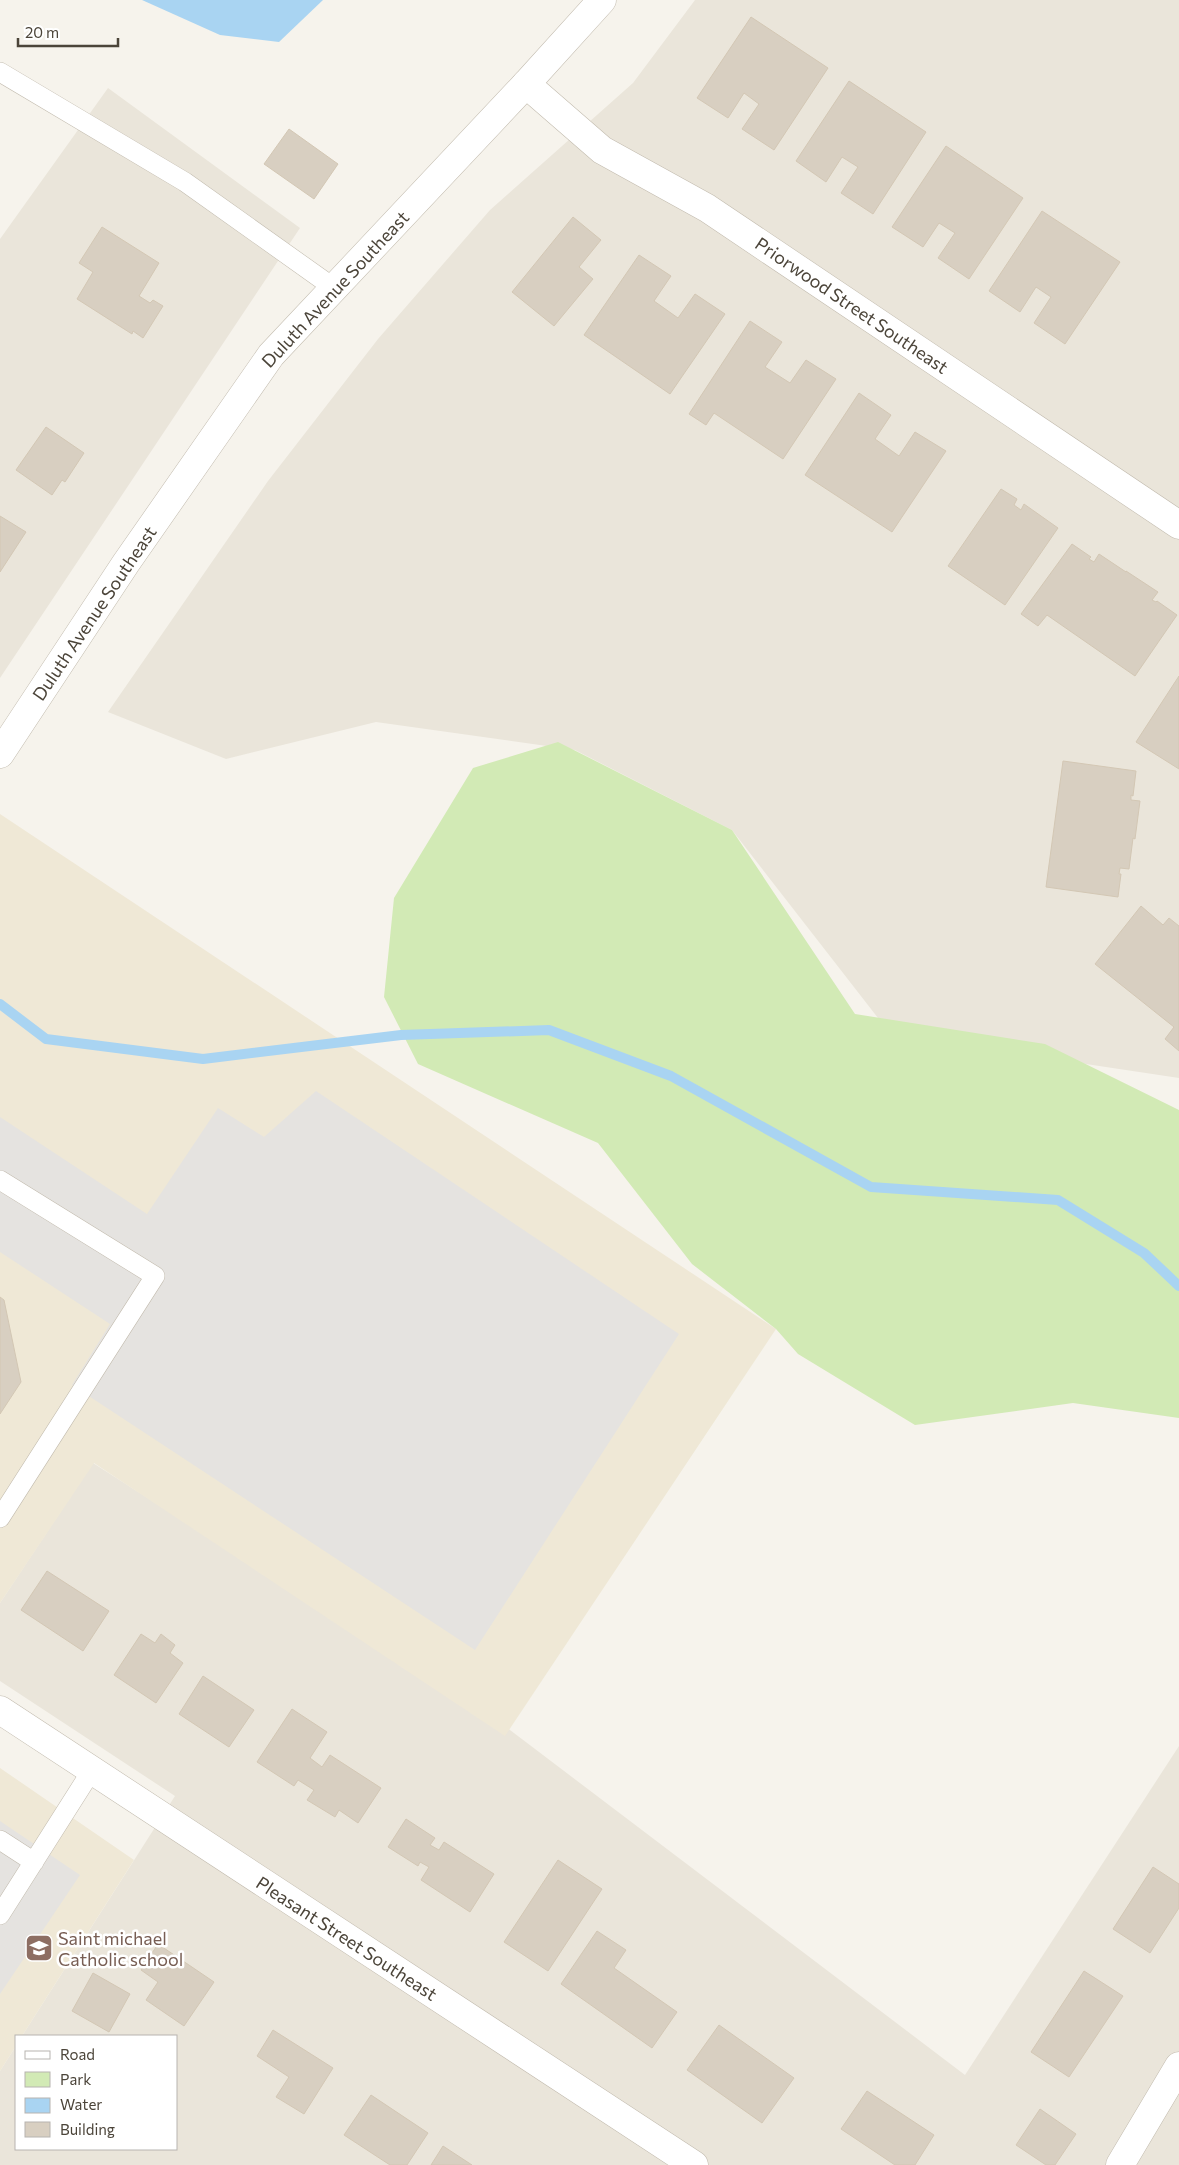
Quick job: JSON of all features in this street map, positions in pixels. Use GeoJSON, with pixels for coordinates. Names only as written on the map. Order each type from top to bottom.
{"type":"FeatureCollection","features":[{"type":"Feature","properties":{"kind":"street","name":"Duluth Avenue Southeast"},"geometry":{"type":"LineString","coordinates":[[0,754],[126,563],[271,355],[526,84],[602,0]]}},
{"type":"Feature","properties":{"kind":"street","name":"Priorwood Street Southeast"},"geometry":{"type":"LineString","coordinates":[[526,84],[602,150],[707,208],[1179,525]]}},
{"type":"Feature","properties":{"kind":"street","name":"Pleasant Street Southeast"},"geometry":{"type":"LineString","coordinates":[[0,1710],[694,2165]]}},
{"type":"Feature","properties":{"kind":"street"},"geometry":{"type":"LineString","coordinates":[[1120,2165],[1179,2066]]}},
{"type":"Feature","properties":{"kind":"lane"},"geometry":{"type":"LineString","coordinates":[[0,72],[185,182],[334,288]]}},
{"type":"Feature","properties":{"kind":"lane"},"geometry":{"type":"LineString","coordinates":[[0,1180],[155,1276],[0,1518]]}},
{"type":"Feature","properties":{"kind":"lane"},"geometry":{"type":"LineString","coordinates":[[0,1915],[92,1770]]}},
{"type":"Feature","properties":{"kind":"lane"},"geometry":{"type":"LineString","coordinates":[[0,1840],[34,1862]]}},
{"type":"Feature","properties":{"kind":"shaded area"},"geometry":{"type":"Polygon","coordinates":[[[695,0],[1179,0],[1179,1078],[1086,1064],[878,1018],[732,830],[575,750],[376,722],[226,759],[108,712],[268,481],[378,339],[490,210],[633,83],[695,0]]]}},
{"type":"Feature","properties":{"kind":"shaded area"},"geometry":{"type":"Polygon","coordinates":[[[108,88],[300,228],[0,678],[0,239],[108,88]]]}},
{"type":"Feature","properties":{"kind":"shaded area"},"geometry":{"type":"Polygon","coordinates":[[[0,814],[776,1329],[505,1736],[94,1463],[0,1603],[0,814]]]}},
{"type":"Feature","properties":{"kind":"shaded area"},"geometry":{"type":"Polygon","coordinates":[[[316,1091],[679,1334],[475,1650],[72,1385],[110,1324],[0,1252],[0,1117],[147,1214],[218,1108],[264,1137],[316,1091]]]}},
{"type":"Feature","properties":{"kind":"shaded area"},"geometry":{"type":"Polygon","coordinates":[[[93,1463],[510,1730],[965,2075],[1179,1746],[1179,2165],[0,2165],[0,2071],[15,2048],[15,2150],[178,2150],[178,2035],[23,2035],[175,1796],[0,1681],[0,1603],[93,1463]]]}},
{"type":"Feature","properties":{"kind":"shaded area","name":"Saint michael Catholic school"},"geometry":{"type":"Polygon","coordinates":[[[0,1768],[134,1860],[23,2035],[15,2035],[15,2048],[0,2071],[0,1768]]]}},
{"type":"Feature","properties":{"kind":"shaded area"},"geometry":{"type":"Polygon","coordinates":[[[0,1821],[80,1875],[0,1994],[0,1821]]]}},
{"type":"Feature","properties":{"kind":"green space"},"geometry":{"type":"Polygon","coordinates":[[[558,742],[732,830],[855,1014],[1045,1044],[1179,1110],[1179,1418],[1073,1403],[915,1425],[798,1354],[776,1329],[692,1264],[598,1143],[418,1064],[384,997],[394,898],[473,768],[558,742]]]}},
{"type":"Feature","properties":{"kind":"water"},"geometry":{"type":"Polygon","coordinates":[[[142,0],[323,0],[279,42],[220,35],[142,0]]]}},
{"type":"Feature","properties":{"kind":"building"},"geometry":{"type":"Polygon","coordinates":[[[751,17],[828,68],[774,150],[742,129],[759,104],[744,93],[728,118],[697,98],[751,17]]]}},
{"type":"Feature","properties":{"kind":"building"},"geometry":{"type":"Polygon","coordinates":[[[849,81],[926,132],[873,214],[841,193],[858,167],[842,157],[826,182],[796,161],[849,81]]]}},
{"type":"Feature","properties":{"kind":"building"},"geometry":{"type":"Polygon","coordinates":[[[289,129],[338,164],[314,199],[264,164],[289,129]]]}},
{"type":"Feature","properties":{"kind":"building"},"geometry":{"type":"Polygon","coordinates":[[[946,146],[1023,198],[969,279],[938,258],[955,233],[939,223],[923,247],[892,227],[946,146]]]}},
{"type":"Feature","properties":{"kind":"building"},"geometry":{"type":"Polygon","coordinates":[[[1042,211],[1120,262],[1065,344],[1034,323],[1051,297],[1036,287],[1020,312],[989,291],[1042,211]]]}},
{"type":"Feature","properties":{"kind":"building"},"geometry":{"type":"Polygon","coordinates":[[[573,217],[601,240],[579,267],[593,279],[554,326],[512,292],[573,217]]]}},
{"type":"Feature","properties":{"kind":"building"},"geometry":{"type":"Polygon","coordinates":[[[102,227],[159,263],[139,296],[150,303],[153,300],[163,306],[143,338],[133,331],[132,334],[77,299],[93,272],[79,263],[102,227]]]}},
{"type":"Feature","properties":{"kind":"building"},"geometry":{"type":"Polygon","coordinates":[[[639,255],[671,276],[654,301],[678,318],[695,294],[725,314],[670,394],[584,335],[639,255]]]}},
{"type":"Feature","properties":{"kind":"building"},"geometry":{"type":"Polygon","coordinates":[[[750,321],[782,342],[765,367],[790,383],[806,360],[836,379],[783,459],[714,413],[706,425],[689,414],[750,321]]]}},
{"type":"Feature","properties":{"kind":"building"},"geometry":{"type":"Polygon","coordinates":[[[859,393],[891,415],[875,439],[899,456],[915,432],[946,451],[892,532],[805,475],[859,393]]]}},
{"type":"Feature","properties":{"kind":"building"},"geometry":{"type":"Polygon","coordinates":[[[46,427],[84,453],[65,482],[62,480],[52,495],[16,470],[46,427]]]}},
{"type":"Feature","properties":{"kind":"building"},"geometry":{"type":"Polygon","coordinates":[[[1001,489],[1017,499],[1014,505],[1021,510],[1024,504],[1058,528],[1005,605],[948,566],[1001,489]]]}},
{"type":"Feature","properties":{"kind":"building"},"geometry":{"type":"Polygon","coordinates":[[[0,516],[26,532],[0,572],[0,516]]]}},
{"type":"Feature","properties":{"kind":"building"},"geometry":{"type":"Polygon","coordinates":[[[1072,544],[1091,557],[1089,559],[1094,562],[1099,554],[1158,592],[1152,600],[1157,601],[1177,615],[1135,676],[1047,615],[1038,626],[1021,614],[1072,544]]]}},
{"type":"Feature","properties":{"kind":"building"},"geometry":{"type":"Polygon","coordinates":[[[1179,676],[1179,769],[1136,742],[1179,676]]]}},
{"type":"Feature","properties":{"kind":"building"},"geometry":{"type":"Polygon","coordinates":[[[1063,761],[1136,771],[1133,796],[1131,795],[1131,800],[1140,801],[1135,839],[1133,838],[1129,869],[1120,868],[1118,897],[1046,887],[1063,761]]]}},
{"type":"Feature","properties":{"kind":"building"},"geometry":{"type":"Polygon","coordinates":[[[1141,906],[1163,925],[1169,918],[1179,926],[1179,1051],[1165,1039],[1174,1027],[1095,964],[1141,906]]]}},
{"type":"Feature","properties":{"kind":"building"},"geometry":{"type":"Polygon","coordinates":[[[0,1297],[4,1300],[21,1382],[0,1414],[0,1297]]]}},
{"type":"Feature","properties":{"kind":"building"},"geometry":{"type":"Polygon","coordinates":[[[47,1571],[109,1611],[83,1651],[21,1610],[47,1571]]]}},
{"type":"Feature","properties":{"kind":"building"},"geometry":{"type":"Polygon","coordinates":[[[141,1634],[155,1643],[161,1634],[175,1645],[170,1653],[183,1663],[156,1703],[114,1675],[141,1634]]]}},
{"type":"Feature","properties":{"kind":"building"},"geometry":{"type":"Polygon","coordinates":[[[203,1676],[254,1710],[229,1747],[179,1714],[203,1676]]]}},
{"type":"Feature","properties":{"kind":"building"},"geometry":{"type":"Polygon","coordinates":[[[292,1709],[327,1732],[310,1758],[322,1767],[330,1755],[381,1788],[358,1823],[339,1810],[335,1817],[307,1800],[314,1790],[298,1780],[294,1786],[257,1762],[292,1709]]]}},
{"type":"Feature","properties":{"kind":"building"},"geometry":{"type":"Polygon","coordinates":[[[406,1819],[435,1838],[430,1845],[439,1850],[444,1842],[494,1874],[470,1912],[421,1880],[429,1867],[420,1862],[418,1866],[388,1847],[406,1819]]]}},
{"type":"Feature","properties":{"kind":"building"},"geometry":{"type":"Polygon","coordinates":[[[558,1860],[602,1889],[548,1971],[504,1942],[558,1860]]]}},
{"type":"Feature","properties":{"kind":"building"},"geometry":{"type":"Polygon","coordinates":[[[1153,1867],[1179,1884],[1179,1908],[1150,1953],[1113,1929],[1153,1867]]]}},
{"type":"Feature","properties":{"kind":"building"},"geometry":{"type":"Polygon","coordinates":[[[597,1931],[626,1950],[614,1968],[677,2012],[652,2048],[561,1984],[597,1931]]]}},
{"type":"Feature","properties":{"kind":"building"},"geometry":{"type":"Polygon","coordinates":[[[158,1944],[214,1982],[184,2026],[146,2000],[158,1982],[141,1970],[158,1944]]]}},
{"type":"Feature","properties":{"kind":"building"},"geometry":{"type":"Polygon","coordinates":[[[1084,1971],[1123,1996],[1069,2077],[1031,2052],[1084,1971]]]}},
{"type":"Feature","properties":{"kind":"building"},"geometry":{"type":"Polygon","coordinates":[[[93,1973],[130,1994],[109,2032],[72,2011],[93,1973]]]}},
{"type":"Feature","properties":{"kind":"building"},"geometry":{"type":"Polygon","coordinates":[[[719,2025],[794,2078],[762,2123],[687,2070],[719,2025]]]}},
{"type":"Feature","properties":{"kind":"building"},"geometry":{"type":"Polygon","coordinates":[[[273,2030],[333,2068],[304,2114],[276,2097],[289,2077],[257,2056],[273,2030]]]}},
{"type":"Feature","properties":{"kind":"building"},"geometry":{"type":"Polygon","coordinates":[[[867,2091],[934,2135],[915,2165],[895,2165],[841,2129],[867,2091]]]}},
{"type":"Feature","properties":{"kind":"building"},"geometry":{"type":"Polygon","coordinates":[[[371,2095],[428,2133],[407,2165],[390,2165],[344,2135],[371,2095]]]}},
{"type":"Feature","properties":{"kind":"building"},"geometry":{"type":"Polygon","coordinates":[[[1040,2109],[1076,2134],[1055,2165],[1046,2165],[1016,2145],[1040,2109]]]}},
{"type":"Feature","properties":{"kind":"building"},"geometry":{"type":"Polygon","coordinates":[[[443,2146],[472,2165],[431,2165],[443,2146]]]}},
{"type":"Feature","properties":{"kind":"waterway"},"geometry":{"type":"LineString","coordinates":[[0,1004],[46,1039],[203,1059],[401,1035],[549,1030],[671,1076],[871,1187],[1058,1200],[1144,1253],[1179,1286]]}},
{"type":"Feature","properties":{"kind":"place","name":"Saint michael Catholic school"},"geometry":{"type":"Point","coordinates":[39,1948]}}]}
